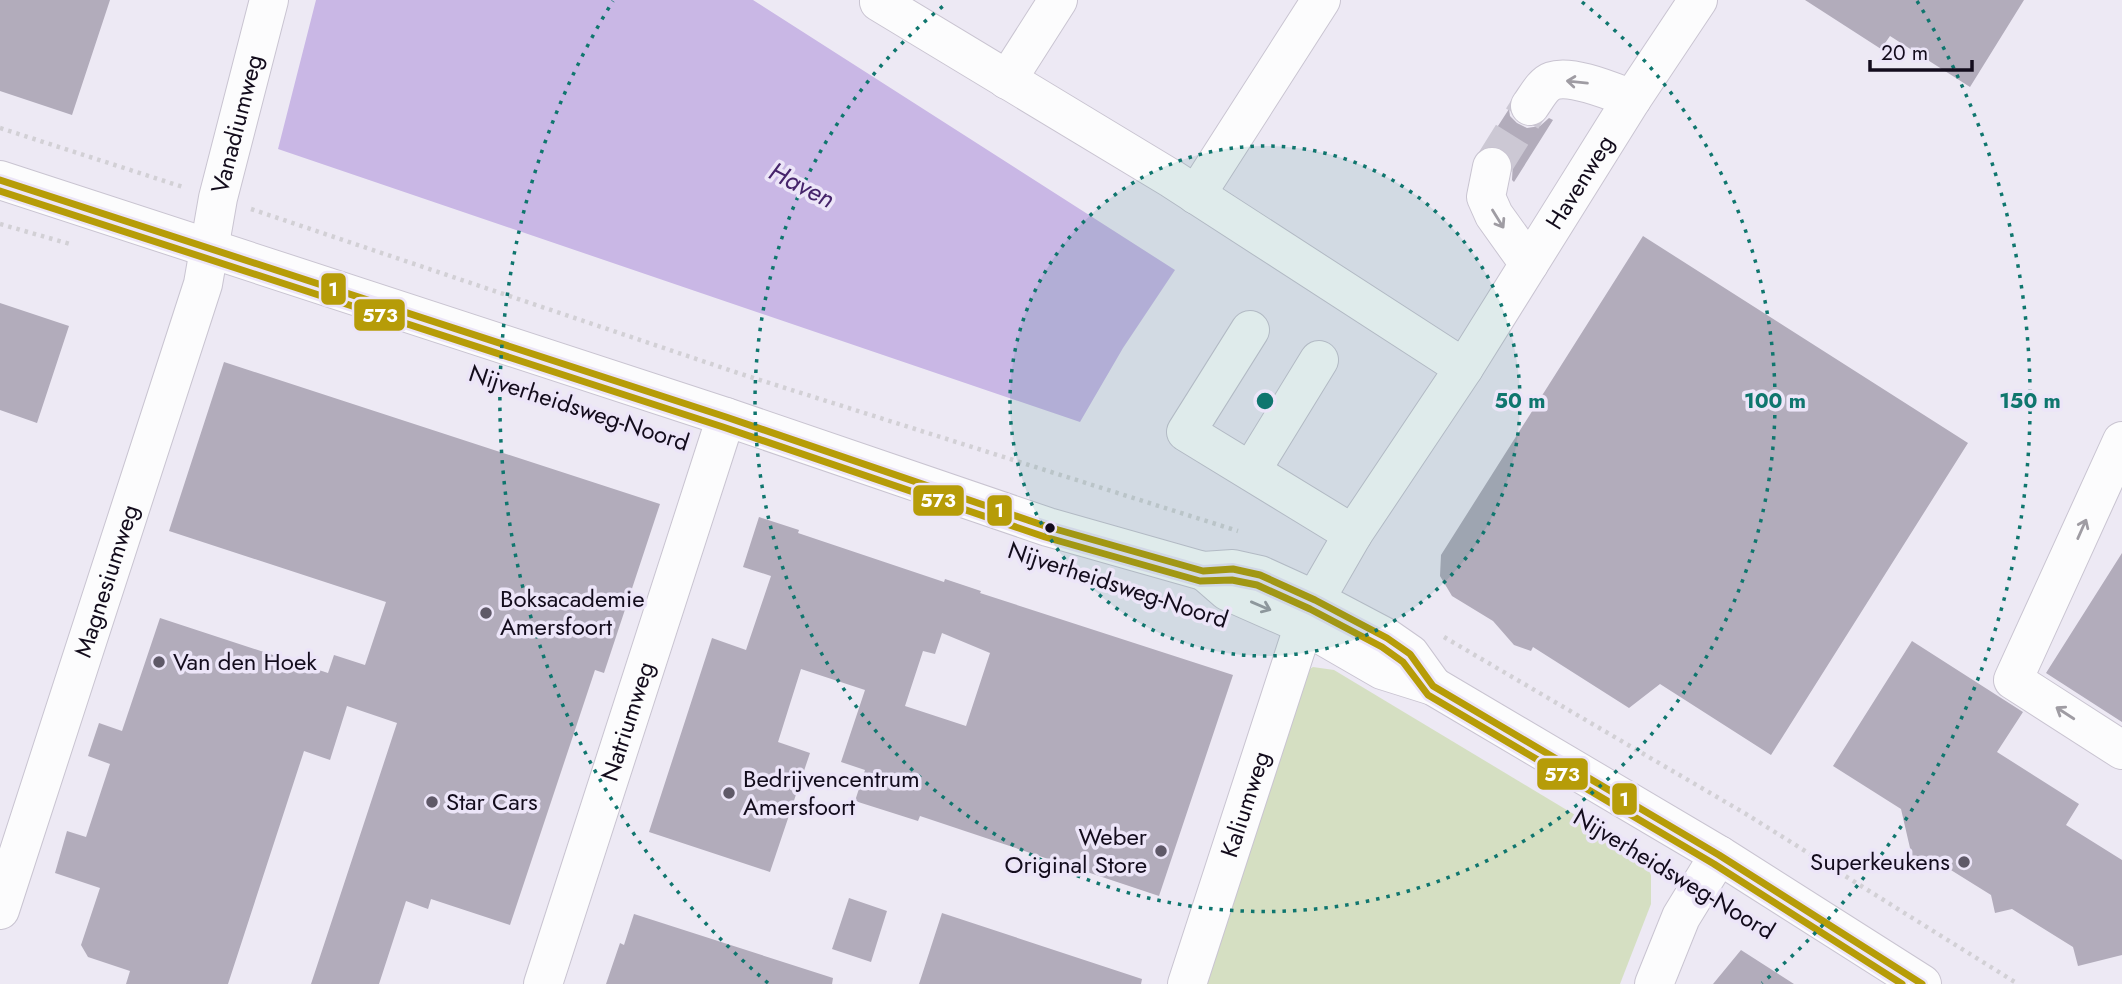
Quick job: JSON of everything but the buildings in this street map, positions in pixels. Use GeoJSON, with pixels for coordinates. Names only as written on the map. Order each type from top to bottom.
{"type":"FeatureCollection","features":[{"type":"Feature","properties":{"kind":"street","name":"Vanadiumweg"},"geometry":{"type":"LineString","coordinates":[[209,247],[218,198],[269,0]]}},
{"type":"Feature","properties":{"kind":"street"},"geometry":{"type":"LineString","coordinates":[[880,0],[879,2],[1196,195],[1464,368]]}},
{"type":"Feature","properties":{"kind":"street"},"geometry":{"type":"LineString","coordinates":[[1007,80],[1058,0]]}},
{"type":"Feature","properties":{"kind":"street"},"geometry":{"type":"LineString","coordinates":[[1196,195],[1321,0]]}},
{"type":"Feature","properties":{"kind":"street","name":"Havenweg"},"geometry":{"type":"LineString","coordinates":[[1310,612],[1353,534],[1464,368],[1632,99],[1698,0]]}},
{"type":"Feature","properties":{"kind":"street"},"geometry":{"type":"LineString","coordinates":[[1530,106],[1545,85],[1553,80],[1593,84],[1632,99]]}},
{"type":"Feature","properties":{"kind":"street"},"geometry":{"type":"LineString","coordinates":[[1492,167],[1486,197],[1494,215],[1529,264]]}},
{"type":"Feature","properties":{"kind":"street","name":"Nijverheidsweg-Noord"},"geometry":{"type":"LineString","coordinates":[[0,180],[726,417],[1048,527],[1203,571],[1227,591],[1310,612],[1382,670],[1433,686],[1719,855],[1922,984]]}},
{"type":"Feature","properties":{"kind":"street","name":"Magnesiumweg"},"geometry":{"type":"LineString","coordinates":[[0,911],[14,821],[203,284],[209,247]]}},
{"type":"Feature","properties":{"kind":"street"},"geometry":{"type":"LineString","coordinates":[[1250,330],[1186,432],[1353,534]]}},
{"type":"Feature","properties":{"kind":"street"},"geometry":{"type":"LineString","coordinates":[[1251,471],[1319,360]]}},
{"type":"Feature","properties":{"kind":"street","name":"Natriumweg"},"geometry":{"type":"LineString","coordinates":[[543,984],[726,417]]}},
{"type":"Feature","properties":{"kind":"street"},"geometry":{"type":"LineString","coordinates":[[2122,440],[2013,680],[2122,750]]}},
{"type":"Feature","properties":{"kind":"street","name":"Kaliumweg"},"geometry":{"type":"LineString","coordinates":[[1187,984],[1310,612]]}},
{"type":"Feature","properties":{"kind":"street"},"geometry":{"type":"LineString","coordinates":[[1654,984],[1681,917],[1719,855]]}},
{"type":"Feature","properties":{"kind":"path"},"geometry":{"type":"LineString","coordinates":[[0,224],[76,246]]}},
{"type":"Feature","properties":{"kind":"green space"},"geometry":{"type":"Polygon","coordinates":[[[1313,667],[1334,670],[1640,854],[1651,875],[1651,904],[1620,984],[1198,984],[1297,677],[1313,667]]]}},
{"type":"Feature","properties":{"kind":"water","name":"Haven"},"geometry":{"type":"Polygon","coordinates":[[[316,0],[753,0],[1175,270],[1123,348],[1080,422],[278,149],[316,0]]]}},
{"type":"Feature","properties":{"kind":"tunnel"},"geometry":{"type":"LineString","coordinates":[[1492,167],[1530,106]]}},
{"type":"Feature","properties":{"kind":"transit line","name":"1"},"geometry":{"type":"LineString","coordinates":[[0,180],[726,417],[1048,527],[1203,571],[1233,569],[1260,575],[1387,638],[1410,654],[1433,686],[1719,855],[1922,984]]}},
{"type":"Feature","properties":{"kind":"transit line","name":"573"},"geometry":{"type":"LineString","coordinates":[[0,191],[723,427],[1045,537],[1200,581],[1232,580],[1257,585],[1382,647],[1403,662],[1428,695],[1714,864],[1902,984]]}},
{"type":"Feature","properties":{"kind":"place","name":"Boksacademie Amersfoort"},"geometry":{"type":"Point","coordinates":[486,613]}},
{"type":"Feature","properties":{"kind":"place","name":"Van den Hoek"},"geometry":{"type":"Point","coordinates":[159,662]}},
{"type":"Feature","properties":{"kind":"place","name":"Bedrijvencentrum Amersfoort"},"geometry":{"type":"Point","coordinates":[729,793]}},
{"type":"Feature","properties":{"kind":"place","name":"Star Cars"},"geometry":{"type":"Point","coordinates":[432,802]}},
{"type":"Feature","properties":{"kind":"place","name":"Weber Original Store"},"geometry":{"type":"Point","coordinates":[1161,851]}},
{"type":"Feature","properties":{"kind":"place","name":"Superkeukens"},"geometry":{"type":"Point","coordinates":[1964,862]}}]}
